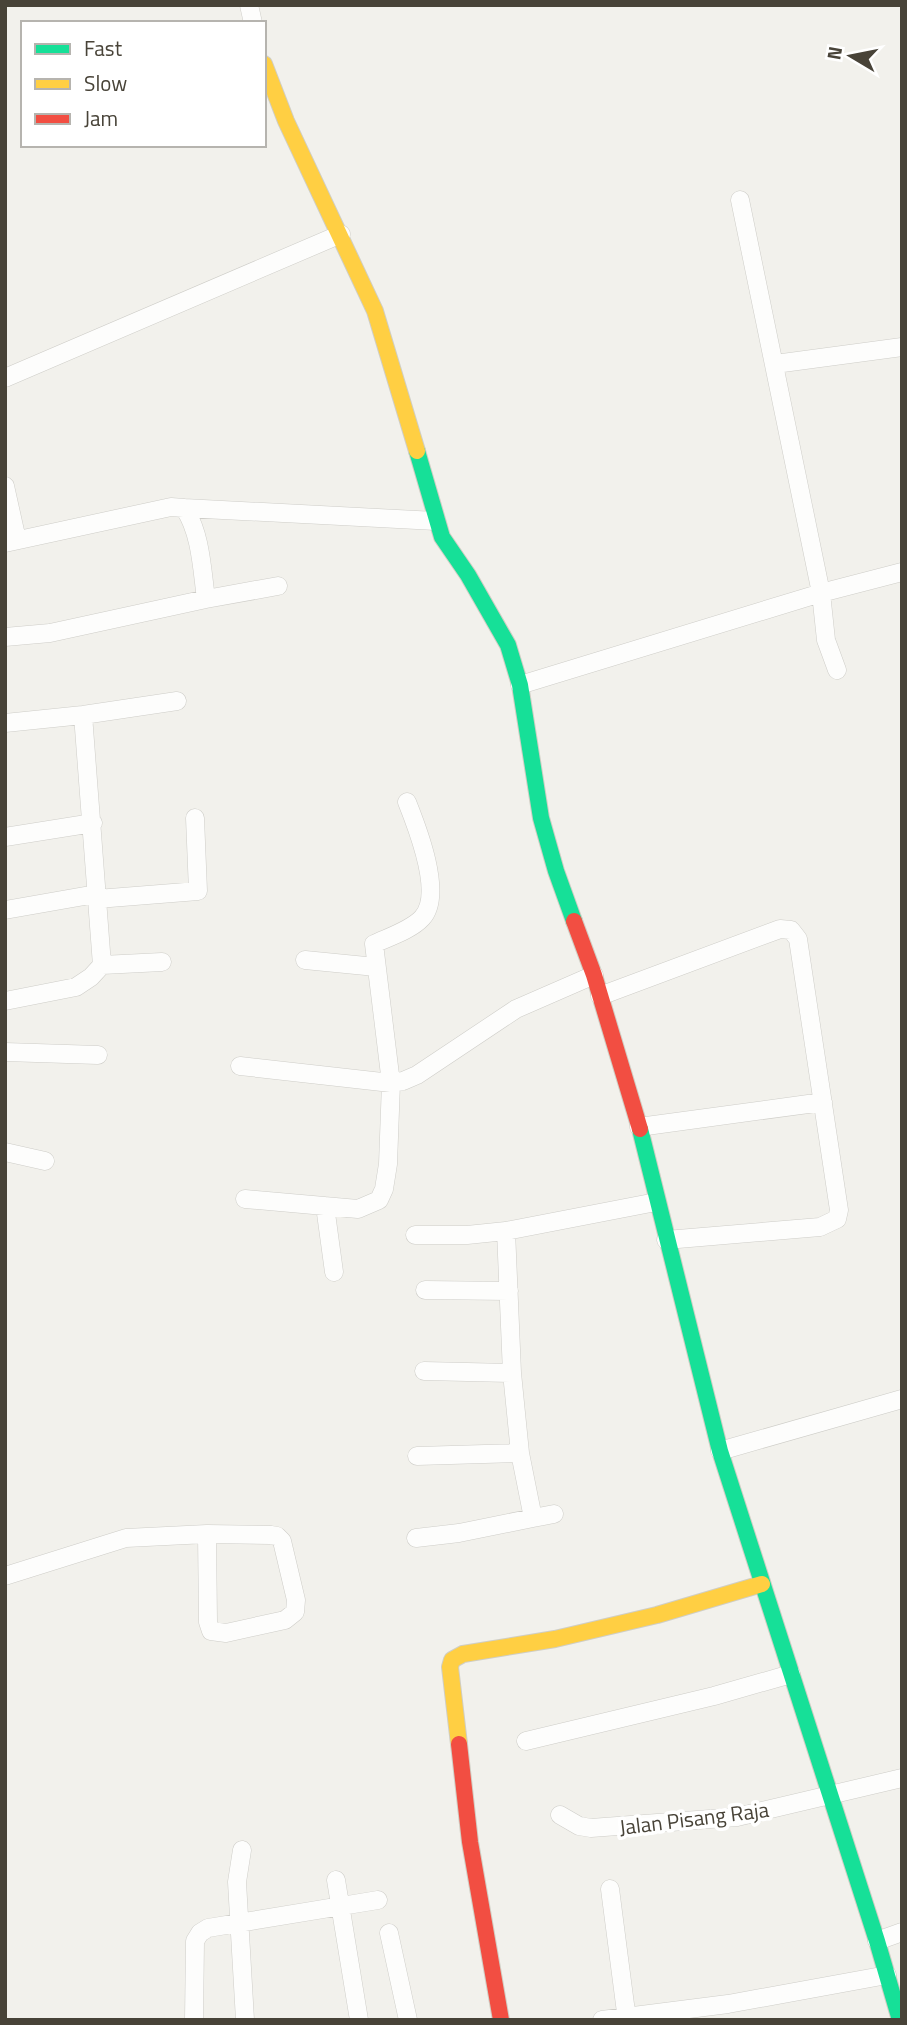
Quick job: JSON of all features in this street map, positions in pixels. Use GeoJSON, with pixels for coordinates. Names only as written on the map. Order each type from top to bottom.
{"type":"FeatureCollection","features":[{"type":"Feature","properties":{"kind":"street"},"geometry":{"type":"LineString","coordinates":[[266,69],[286,121],[375,311],[442,537],[468,575],[508,645],[520,685],[541,818],[556,871],[594,975],[639,1127],[720,1451],[901,2020]]}},
{"type":"Feature","properties":{"kind":"street"},"geometry":{"type":"LineString","coordinates":[[740,201],[821,593],[826,640],[837,670]]}},
{"type":"Feature","properties":{"kind":"street"},"geometry":{"type":"LineString","coordinates":[[5,378],[341,234]]}},
{"type":"Feature","properties":{"kind":"street"},"geometry":{"type":"LineString","coordinates":[[775,364],[902,347]]}},
{"type":"Feature","properties":{"kind":"street"},"geometry":{"type":"LineString","coordinates":[[5,486],[11,541],[171,507],[436,521]]}},
{"type":"Feature","properties":{"kind":"street"},"geometry":{"type":"LineString","coordinates":[[184,508],[191,520],[197,541],[206,599]]}},
{"type":"Feature","properties":{"kind":"street"},"geometry":{"type":"LineString","coordinates":[[520,685],[821,593],[902,572]]}},
{"type":"Feature","properties":{"kind":"street"},"geometry":{"type":"LineString","coordinates":[[5,637],[50,633],[278,586]]}},
{"type":"Feature","properties":{"kind":"street"},"geometry":{"type":"LineString","coordinates":[[5,723],[177,701]]}},
{"type":"Feature","properties":{"kind":"street"},"geometry":{"type":"LineString","coordinates":[[83,715],[103,965]]}},
{"type":"Feature","properties":{"kind":"street"},"geometry":{"type":"LineString","coordinates":[[245,1199],[358,1209],[379,1200],[384,1189],[388,1164],[391,1083],[374,944],[422,919],[429,907],[429,881],[422,841],[407,802]]}},
{"type":"Feature","properties":{"kind":"street"},"geometry":{"type":"LineString","coordinates":[[5,910],[97,896],[198,891],[195,818]]}},
{"type":"Feature","properties":{"kind":"street"},"geometry":{"type":"LineString","coordinates":[[5,837],[93,823]]}},
{"type":"Feature","properties":{"kind":"street"},"geometry":{"type":"LineString","coordinates":[[600,996],[780,929],[791,930],[798,939],[839,1210],[837,1219],[820,1227],[666,1240]]}},
{"type":"Feature","properties":{"kind":"street"},"geometry":{"type":"LineString","coordinates":[[305,960],[376,967]]}},
{"type":"Feature","properties":{"kind":"street"},"geometry":{"type":"LineString","coordinates":[[5,1001],[76,987],[103,965],[162,962]]}},
{"type":"Feature","properties":{"kind":"street"},"geometry":{"type":"LineString","coordinates":[[240,1066],[391,1083],[417,1075],[516,1009],[594,975]]}},
{"type":"Feature","properties":{"kind":"street"},"geometry":{"type":"LineString","coordinates":[[5,1052],[98,1055]]}},
{"type":"Feature","properties":{"kind":"street"},"geometry":{"type":"LineString","coordinates":[[639,1127],[823,1102]]}},
{"type":"Feature","properties":{"kind":"street"},"geometry":{"type":"LineString","coordinates":[[5,1152],[45,1161]]}},
{"type":"Feature","properties":{"kind":"street"},"geometry":{"type":"LineString","coordinates":[[415,1235],[467,1235],[506,1231],[656,1202]]}},
{"type":"Feature","properties":{"kind":"street"},"geometry":{"type":"LineString","coordinates":[[325,1206],[334,1272]]}},
{"type":"Feature","properties":{"kind":"street"},"geometry":{"type":"LineString","coordinates":[[506,1231],[512,1373],[520,1453],[533,1518]]}},
{"type":"Feature","properties":{"kind":"street"},"geometry":{"type":"LineString","coordinates":[[425,1290],[509,1291]]}},
{"type":"Feature","properties":{"kind":"street"},"geometry":{"type":"LineString","coordinates":[[424,1371],[512,1373]]}},
{"type":"Feature","properties":{"kind":"street"},"geometry":{"type":"LineString","coordinates":[[720,1451],[902,1399]]}},
{"type":"Feature","properties":{"kind":"street"},"geometry":{"type":"LineString","coordinates":[[416,1456],[520,1453]]}},
{"type":"Feature","properties":{"kind":"street"},"geometry":{"type":"LineString","coordinates":[[416,1538],[459,1533],[554,1514]]}},
{"type":"Feature","properties":{"kind":"street"},"geometry":{"type":"LineString","coordinates":[[5,1576],[127,1538],[207,1534],[271,1535],[279,1538],[296,1600],[295,1612],[285,1620],[226,1633],[211,1632],[208,1622],[207,1534]]}},
{"type":"Feature","properties":{"kind":"street"},"geometry":{"type":"LineString","coordinates":[[501,2020],[470,1842],[450,1667],[452,1660],[463,1654],[555,1639],[657,1615],[762,1584]]}},
{"type":"Feature","properties":{"kind":"street"},"geometry":{"type":"LineString","coordinates":[[526,1741],[714,1696],[791,1674]]}},
{"type":"Feature","properties":{"kind":"street","name":"Jalan Pisang Raja"},"geometry":{"type":"LineString","coordinates":[[560,1815],[579,1826],[591,1828],[737,1818],[902,1778]]}},
{"type":"Feature","properties":{"kind":"street"},"geometry":{"type":"LineString","coordinates":[[242,1850],[237,1882],[245,2020]]}},
{"type":"Feature","properties":{"kind":"street"},"geometry":{"type":"LineString","coordinates":[[336,1880],[359,2020]]}},
{"type":"Feature","properties":{"kind":"street"},"geometry":{"type":"LineString","coordinates":[[610,1889],[627,2018]]}},
{"type":"Feature","properties":{"kind":"street"},"geometry":{"type":"LineString","coordinates":[[194,2020],[195,1941],[200,1933],[208,1928],[378,1899]]}},
{"type":"Feature","properties":{"kind":"street"},"geometry":{"type":"LineString","coordinates":[[390,1933],[408,2020]]}},
{"type":"Feature","properties":{"kind":"street"},"geometry":{"type":"LineString","coordinates":[[877,1941],[902,1933]]}},
{"type":"Feature","properties":{"kind":"street"},"geometry":{"type":"LineString","coordinates":[[602,2020],[728,2004],[887,1975]]}},
{"type":"Feature","properties":{"kind":"traffic: fast"},"geometry":{"type":"LineString","coordinates":[[417,451],[442,537],[468,575],[508,645],[520,685],[541,818],[574,921]]}},
{"type":"Feature","properties":{"kind":"traffic: fast"},"geometry":{"type":"LineString","coordinates":[[640,1129],[720,1451],[900,2020]]}},
{"type":"Feature","properties":{"kind":"traffic: slow"},"geometry":{"type":"LineString","coordinates":[[266,69],[286,121],[375,311],[417,451]]}},
{"type":"Feature","properties":{"kind":"traffic: slow"},"geometry":{"type":"LineString","coordinates":[[459,1744],[450,1667],[452,1660],[463,1654],[555,1639],[657,1615],[762,1584]]}},
{"type":"Feature","properties":{"kind":"traffic: jam"},"geometry":{"type":"LineString","coordinates":[[574,921],[594,975],[640,1129]]}},
{"type":"Feature","properties":{"kind":"traffic: jam"},"geometry":{"type":"LineString","coordinates":[[459,1744],[470,1842],[501,2020]]}}]}
